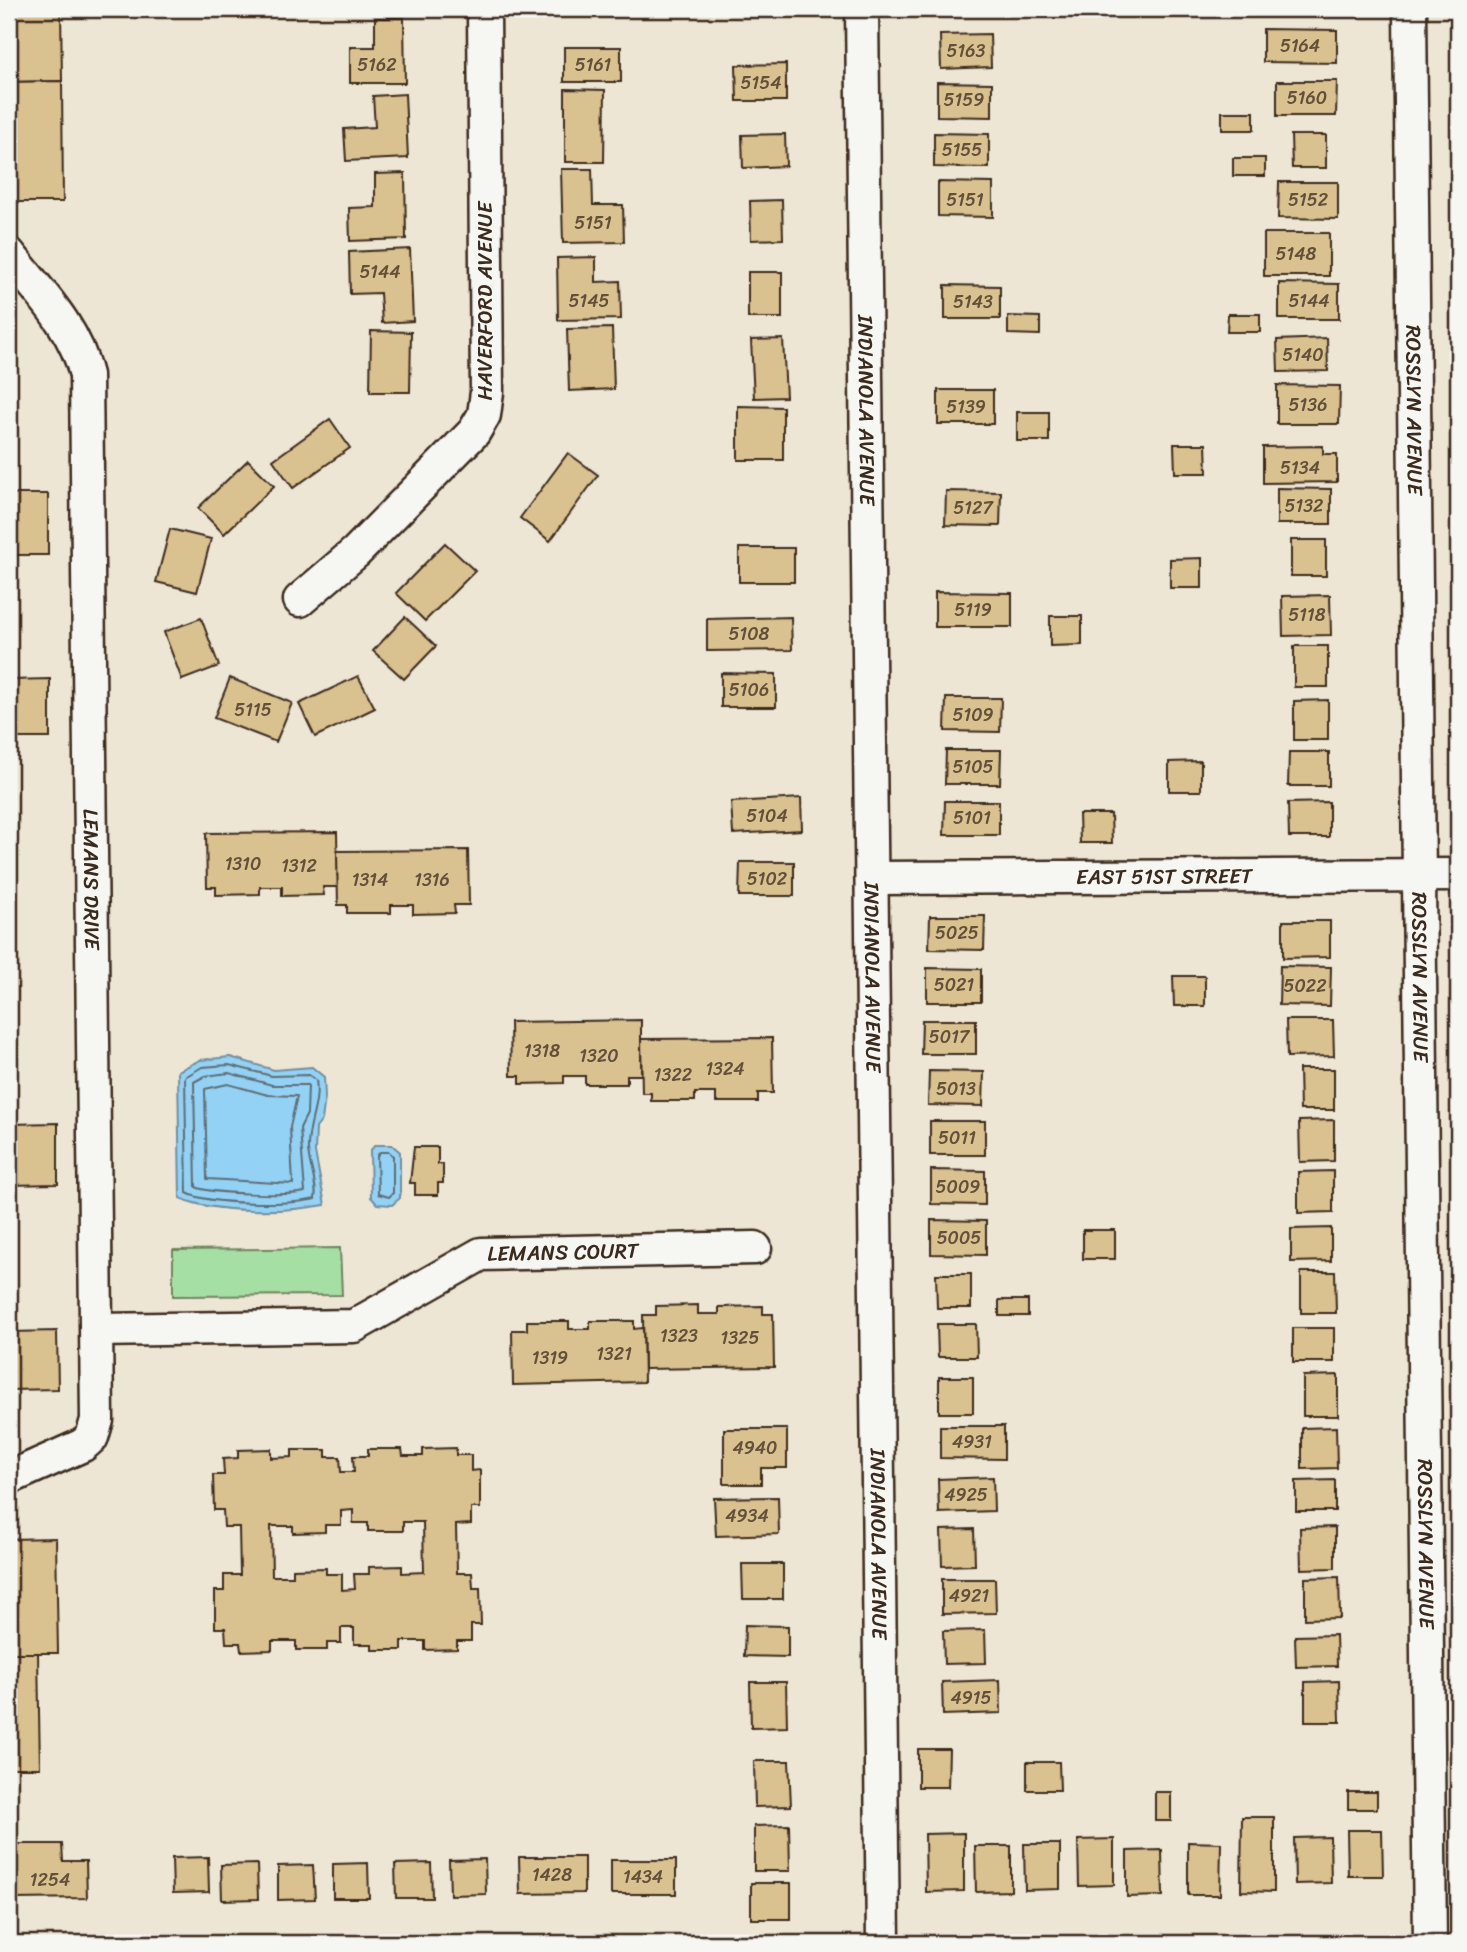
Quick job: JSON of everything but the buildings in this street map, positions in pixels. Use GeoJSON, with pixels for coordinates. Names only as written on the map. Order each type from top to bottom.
{"type":"FeatureCollection","features":[{"type":"Feature","properties":{"kind":"street","name":"HAVERFORD AVENUE"},"geometry":{"type":"LineString","coordinates":[[300,600],[356,552],[474,432],[484,415],[487,392],[484,9]]}},
{"type":"Feature","properties":{"kind":"street","name":"INDIANOLA AVENUE"},"geometry":{"type":"LineString","coordinates":[[862,9],[883,1943]]}},
{"type":"Feature","properties":{"kind":"street","name":"ROSSLYN AVENUE"},"geometry":{"type":"LineString","coordinates":[[1410,9],[1430,1943]]}},
{"type":"Feature","properties":{"kind":"street","name":"LEMANS DRIVE"},"geometry":{"type":"LineString","coordinates":[[9,254],[70,331],[80,352],[86,375],[97,1330],[97,1420],[92,1437],[76,1449],[9,1478]]}},
{"type":"Feature","properties":{"kind":"street","name":"EAST 51ST STREET"},"geometry":{"type":"LineString","coordinates":[[872,878],[1458,875]]}},
{"type":"Feature","properties":{"kind":"street","name":"LEMANS COURT"},"geometry":{"type":"LineString","coordinates":[[97,1330],[354,1326],[481,1254],[755,1248]]}},
{"type":"Feature","properties":{"kind":"green space"},"geometry":{"type":"Polygon","coordinates":[[[340,1248],[342,1295],[173,1296],[173,1250],[340,1248]]]}},
{"type":"Feature","properties":{"kind":"water"},"geometry":{"type":"Polygon","coordinates":[[[230,1057],[274,1070],[312,1067],[324,1077],[325,1097],[322,1120],[316,1128],[315,1152],[325,1205],[251,1210],[212,1207],[180,1198],[178,1071],[200,1060],[230,1057]]]}},
{"type":"Feature","properties":{"kind":"water"},"geometry":{"type":"Polygon","coordinates":[[[375,1145],[392,1145],[400,1152],[400,1198],[392,1205],[377,1204],[371,1197],[370,1151],[375,1145]]]}}]}
